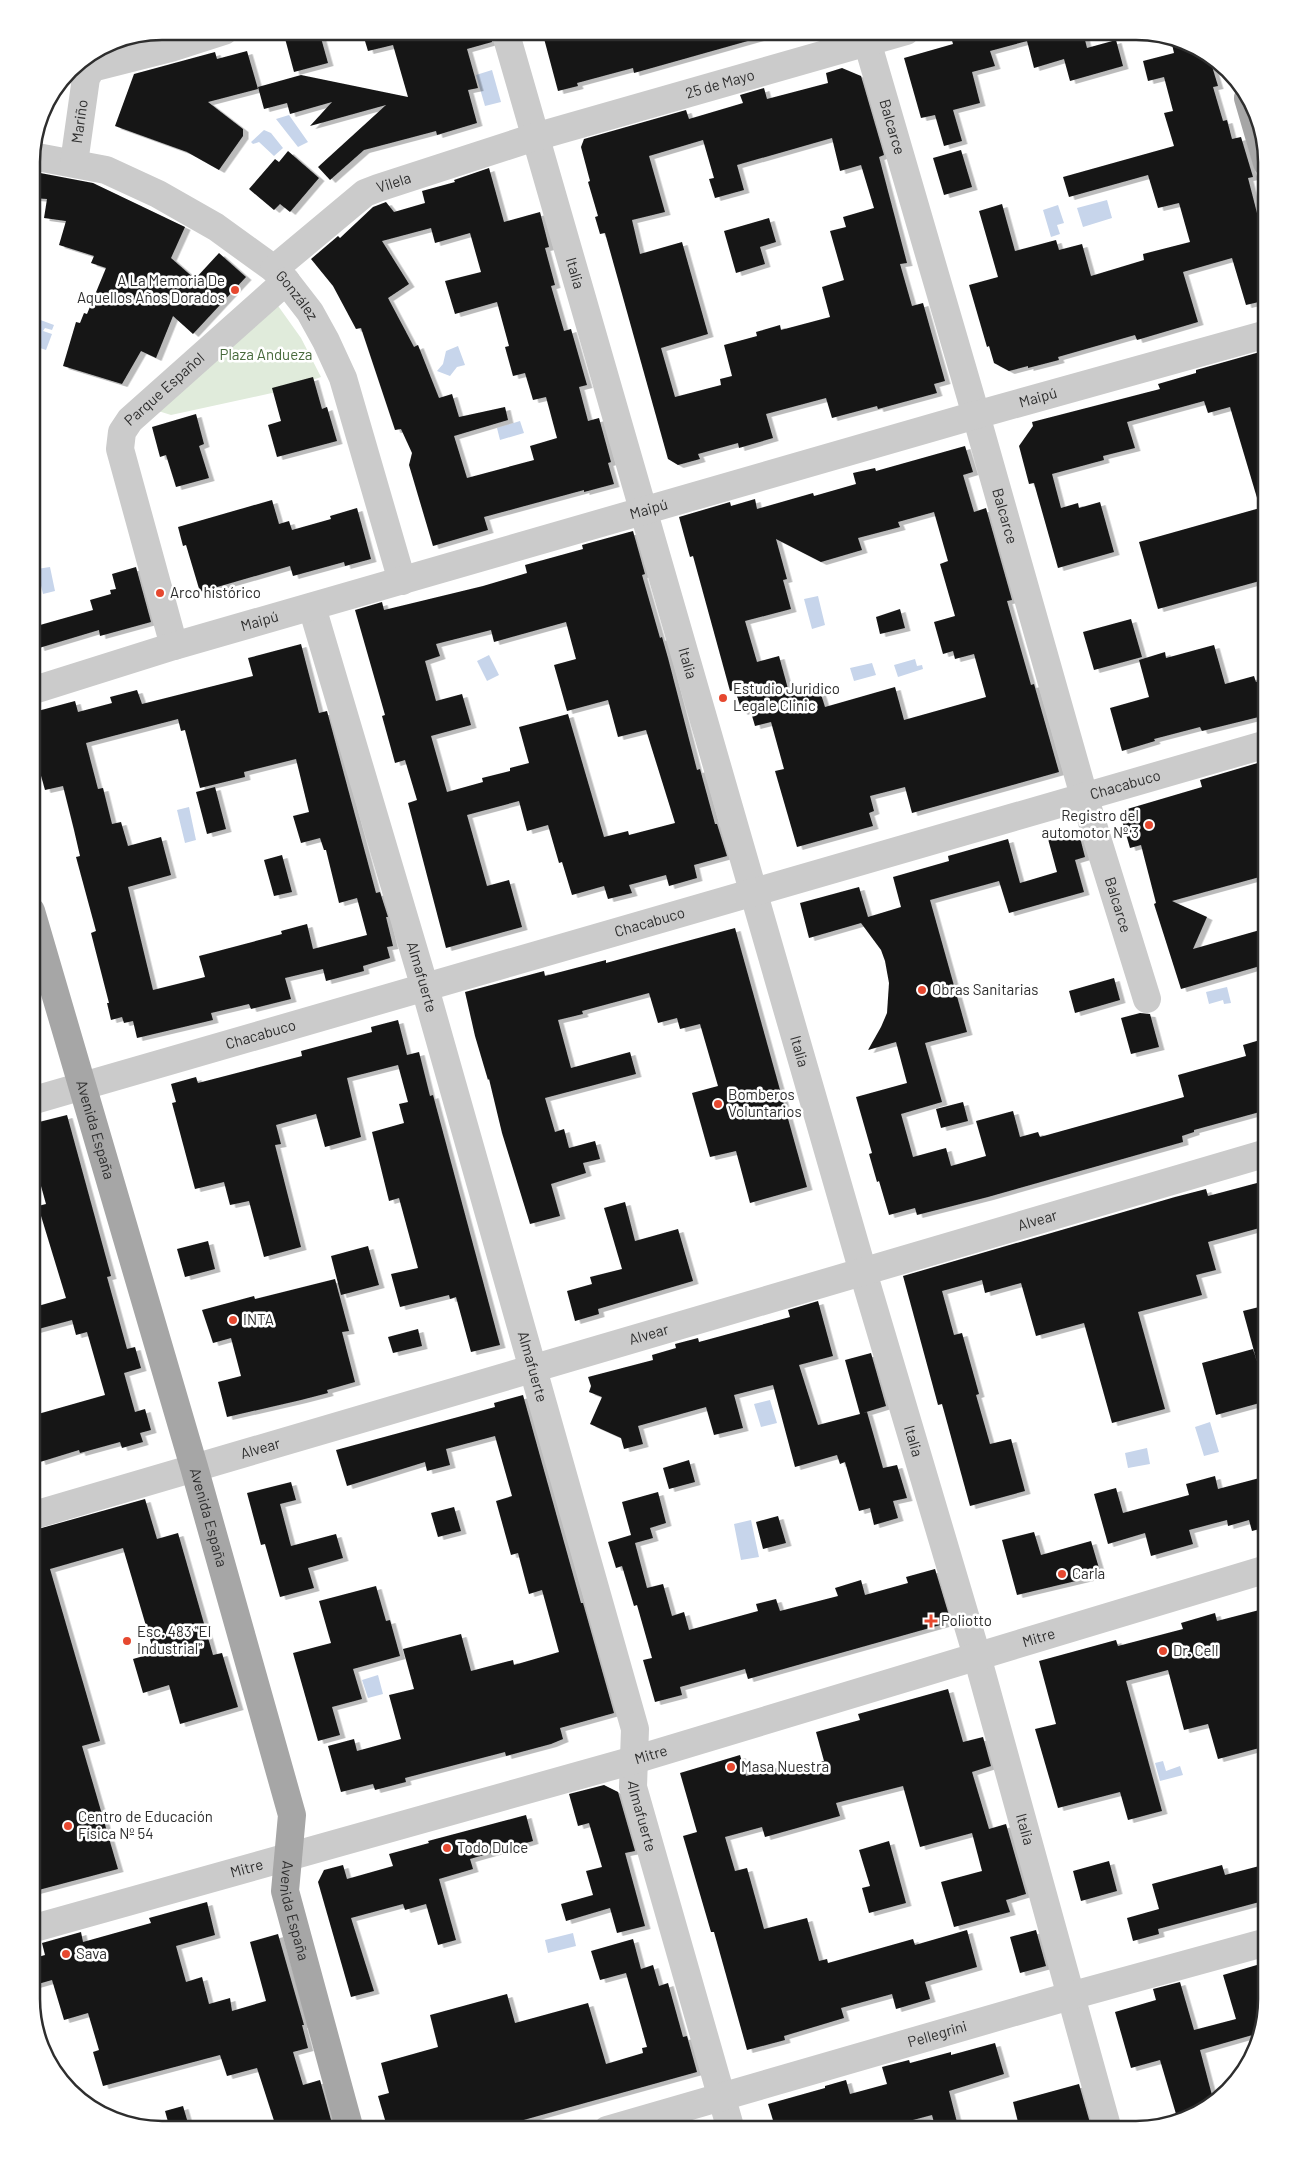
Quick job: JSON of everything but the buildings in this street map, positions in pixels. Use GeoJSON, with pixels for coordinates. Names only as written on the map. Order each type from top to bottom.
{"type":"FeatureCollection","features":[{"type":"Feature","properties":{"kind":"main road","name":"Avenida España"},"geometry":{"type":"LineString","coordinates":[[40,942],[194,1467],[292,1815],[285,1891],[348,2121]]}},
{"type":"Feature","properties":{"kind":"street","name":"Mariño"},"geometry":{"type":"LineString","coordinates":[[74,163],[86,78],[92,68],[196,40]]}},
{"type":"Feature","properties":{"kind":"street","name":"Italia"},"geometry":{"type":"LineString","coordinates":[[508,40],[863,1272],[977,1656],[1105,2121]]}},
{"type":"Feature","properties":{"kind":"street","name":"25 de Mayo"},"geometry":{"type":"LineString","coordinates":[[535,137],[856,40]]}},
{"type":"Feature","properties":{"kind":"street","name":"Balcarce"},"geometry":{"type":"LineString","coordinates":[[867,40],[1084,796],[1147,999]]}},
{"type":"Feature","properties":{"kind":"street","name":"Vilela"},"geometry":{"type":"LineString","coordinates":[[280,275],[365,193],[535,137]]}},
{"type":"Feature","properties":{"kind":"street","name":"González"},"geometry":{"type":"LineString","coordinates":[[40,157],[106,170],[158,194],[216,227],[280,275],[310,312],[326,340],[343,378],[402,581]]}},
{"type":"Feature","properties":{"kind":"street","name":"Parque Español"},"geometry":{"type":"LineString","coordinates":[[174,646],[120,449],[122,432],[130,420],[280,275]]}},
{"type":"Feature","properties":{"kind":"street","name":"Maipú"},"geometry":{"type":"LineString","coordinates":[[40,688],[174,646],[976,415],[1258,337]]}},
{"type":"Feature","properties":{"kind":"street","name":"Almafuerte"},"geometry":{"type":"LineString","coordinates":[[312,607],[425,988],[635,1729],[633,1787],[729,2121]]}},
{"type":"Feature","properties":{"kind":"street","name":"Chacabuco"},"geometry":{"type":"LineString","coordinates":[[40,1099],[1258,747]]}},
{"type":"Feature","properties":{"kind":"street","name":"Alvear"},"geometry":{"type":"LineString","coordinates":[[40,1513],[1258,1156]]}},
{"type":"Feature","properties":{"kind":"street","name":"Mitre"},"geometry":{"type":"LineString","coordinates":[[40,1926],[634,1760],[1258,1572]]}},
{"type":"Feature","properties":{"kind":"street","name":"Pellegrini"},"geometry":{"type":"LineString","coordinates":[[639,2121],[1070,1996],[1258,1944]]}},
{"type":"Feature","properties":{"kind":"green space","name":"Plaza Andueza"},"geometry":{"type":"Polygon","coordinates":[[[271,296],[301,338],[321,377],[281,391],[171,415],[155,410],[271,296]]]}},
{"type":"Feature","properties":{"kind":"water"},"geometry":{"type":"Polygon","coordinates":[[[492,70],[501,102],[485,106],[476,75],[492,70]]]}},
{"type":"Feature","properties":{"kind":"water"},"geometry":{"type":"Polygon","coordinates":[[[289,115],[308,142],[298,147],[276,119],[289,115]]]}},
{"type":"Feature","properties":{"kind":"water"},"geometry":{"type":"Polygon","coordinates":[[[264,130],[271,133],[283,148],[274,156],[259,142],[253,144],[251,142],[264,130]]]}},
{"type":"Feature","properties":{"kind":"water"},"geometry":{"type":"Polygon","coordinates":[[[1107,200],[1112,218],[1083,227],[1077,208],[1107,200]]]}},
{"type":"Feature","properties":{"kind":"water"},"geometry":{"type":"Polygon","coordinates":[[[1058,205],[1064,223],[1057,225],[1060,234],[1051,237],[1043,210],[1058,205]]]}},
{"type":"Feature","properties":{"kind":"water"},"geometry":{"type":"Polygon","coordinates":[[[40,320],[54,325],[52,330],[45,328],[43,331],[52,334],[46,350],[40,348],[40,320]]]}},
{"type":"Feature","properties":{"kind":"water"},"geometry":{"type":"Polygon","coordinates":[[[458,346],[465,365],[457,367],[450,376],[437,371],[443,364],[446,351],[458,346]]]}},
{"type":"Feature","properties":{"kind":"water"},"geometry":{"type":"Polygon","coordinates":[[[520,421],[524,433],[500,440],[497,428],[520,421]]]}},
{"type":"Feature","properties":{"kind":"water"},"geometry":{"type":"Polygon","coordinates":[[[50,567],[55,591],[43,594],[40,582],[40,569],[50,567]]]}},
{"type":"Feature","properties":{"kind":"water"},"geometry":{"type":"Polygon","coordinates":[[[818,596],[825,625],[812,629],[804,599],[818,596]]]}},
{"type":"Feature","properties":{"kind":"water"},"geometry":{"type":"Polygon","coordinates":[[[489,655],[499,675],[487,681],[477,661],[489,655]]]}},
{"type":"Feature","properties":{"kind":"water"},"geometry":{"type":"Polygon","coordinates":[[[915,659],[917,666],[922,665],[923,669],[898,677],[894,665],[915,659]]]}},
{"type":"Feature","properties":{"kind":"water"},"geometry":{"type":"Polygon","coordinates":[[[872,663],[876,675],[854,681],[850,668],[872,663]]]}},
{"type":"Feature","properties":{"kind":"water"},"geometry":{"type":"Polygon","coordinates":[[[189,807],[196,840],[185,843],[177,810],[189,807]]]}},
{"type":"Feature","properties":{"kind":"water"},"geometry":{"type":"Polygon","coordinates":[[[1227,987],[1231,1003],[1224,1004],[1223,1000],[1209,1004],[1206,992],[1227,987]]]}},
{"type":"Feature","properties":{"kind":"water"},"geometry":{"type":"Polygon","coordinates":[[[770,1400],[777,1423],[761,1427],[754,1404],[770,1400]]]}},
{"type":"Feature","properties":{"kind":"water"},"geometry":{"type":"Polygon","coordinates":[[[1210,1422],[1219,1452],[1204,1456],[1195,1427],[1210,1422]]]}},
{"type":"Feature","properties":{"kind":"water"},"geometry":{"type":"Polygon","coordinates":[[[1147,1448],[1150,1464],[1128,1468],[1125,1453],[1147,1448]]]}},
{"type":"Feature","properties":{"kind":"water"},"geometry":{"type":"Polygon","coordinates":[[[751,1520],[759,1557],[741,1560],[734,1524],[751,1520]]]}},
{"type":"Feature","properties":{"kind":"water"},"geometry":{"type":"Polygon","coordinates":[[[378,1675],[383,1694],[368,1698],[362,1680],[378,1675]]]}},
{"type":"Feature","properties":{"kind":"water"},"geometry":{"type":"Polygon","coordinates":[[[1163,1761],[1166,1771],[1180,1766],[1183,1775],[1160,1781],[1155,1763],[1163,1761]]]}},
{"type":"Feature","properties":{"kind":"water"},"geometry":{"type":"Polygon","coordinates":[[[573,1933],[576,1946],[548,1953],[545,1940],[573,1933]]]}},
{"type":"Feature","properties":{"kind":"place","name":"A La Memoria De Aquellos Años Dorados"},"geometry":{"type":"Point","coordinates":[235,290]}},
{"type":"Feature","properties":{"kind":"place","name":"Arco histórico"},"geometry":{"type":"Point","coordinates":[160,593]}},
{"type":"Feature","properties":{"kind":"place","name":"Estudio Juridico Legale Clinic"},"geometry":{"type":"Point","coordinates":[723,698]}},
{"type":"Feature","properties":{"kind":"place","name":"Registro del automotor Nº 3"},"geometry":{"type":"Point","coordinates":[1149,825]}},
{"type":"Feature","properties":{"kind":"place","name":"Obras Sanitarias"},"geometry":{"type":"Point","coordinates":[922,990]}},
{"type":"Feature","properties":{"kind":"place","name":"Bomberos Voluntarios"},"geometry":{"type":"Point","coordinates":[718,1104]}},
{"type":"Feature","properties":{"kind":"place","name":"INTA"},"geometry":{"type":"Point","coordinates":[233,1320]}},
{"type":"Feature","properties":{"kind":"place","name":"Carla"},"geometry":{"type":"Point","coordinates":[1062,1574]}},
{"type":"Feature","properties":{"kind":"place","name":"Poliotto"},"geometry":{"type":"Point","coordinates":[931,1621]}},
{"type":"Feature","properties":{"kind":"place","name":"Esc. 483 \"El Industrial\""},"geometry":{"type":"Point","coordinates":[127,1641]}},
{"type":"Feature","properties":{"kind":"place","name":"Dr. Cell"},"geometry":{"type":"Point","coordinates":[1163,1651]}},
{"type":"Feature","properties":{"kind":"place","name":"Masa Nuestra"},"geometry":{"type":"Point","coordinates":[731,1767]}},
{"type":"Feature","properties":{"kind":"place","name":"Centro de Educación Física Nº 54"},"geometry":{"type":"Point","coordinates":[68,1826]}},
{"type":"Feature","properties":{"kind":"place","name":"Todo Dulce"},"geometry":{"type":"Point","coordinates":[447,1848]}},
{"type":"Feature","properties":{"kind":"place","name":"Sava"},"geometry":{"type":"Point","coordinates":[66,1954]}}]}
